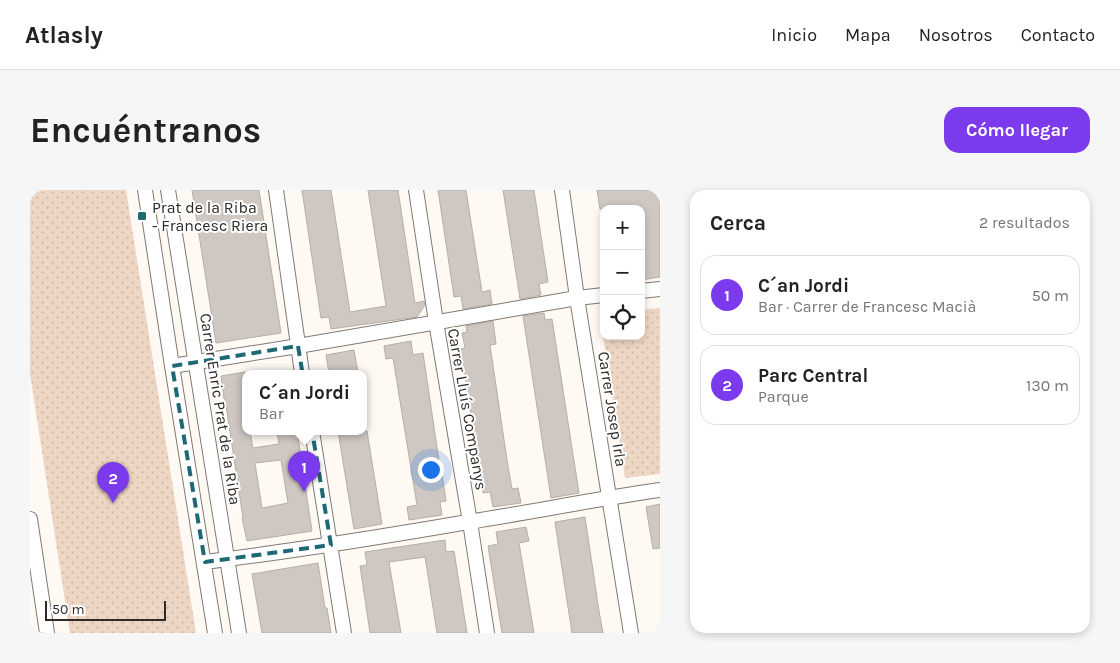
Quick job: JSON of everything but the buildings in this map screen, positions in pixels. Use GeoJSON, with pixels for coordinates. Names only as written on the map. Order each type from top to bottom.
{"type":"FeatureCollection","features":[{"type":"Feature","properties":{"kind":"street"},"geometry":{"type":"LineString","coordinates":[[145,190],[216,633]]}},
{"type":"Feature","properties":{"kind":"street","name":"Carrer Enric Prat de la Riba"},"geometry":{"type":"LineString","coordinates":[[168,190],[239,633]]}},
{"type":"Feature","properties":{"kind":"street"},"geometry":{"type":"LineString","coordinates":[[276,190],[302,370]]}},
{"type":"Feature","properties":{"kind":"street","name":"Carrer Lluís Companys"},"geometry":{"type":"LineString","coordinates":[[416,190],[487,633]]}},
{"type":"Feature","properties":{"kind":"street","name":"Carrer Josep Irla"},"geometry":{"type":"LineString","coordinates":[[562,190],[631,633]]}},
{"type":"Feature","properties":{"kind":"street"},"geometry":{"type":"LineString","coordinates":[[645,291],[660,289]]}},
{"type":"Feature","properties":{"kind":"street"},"geometry":{"type":"LineString","coordinates":[[172,366],[600,295]]}},
{"type":"Feature","properties":{"kind":"street"},"geometry":{"type":"LineString","coordinates":[[313,435],[344,633]]}},
{"type":"Feature","properties":{"kind":"street"},"geometry":{"type":"LineString","coordinates":[[205,562],[331,545],[660,490]]}},
{"type":"Feature","properties":{"kind":"street"},"geometry":{"type":"LineString","coordinates":[[30,523],[48,633]]}},
{"type":"Feature","properties":{"kind":"highlighted area"},"geometry":{"type":"Polygon","coordinates":[[[298,346],[331,545],[205,562],[172,366],[298,346]]]}},
{"type":"Feature","properties":{"kind":"shaded area"},"geometry":{"type":"Polygon","coordinates":[[[30,190],[126,190],[196,633],[70,633],[30,374],[30,190]]]}},
{"type":"Feature","properties":{"kind":"shaded area"},"geometry":{"type":"Polygon","coordinates":[[[660,308],[660,474],[625,478],[604,340],[645,340],[645,310],[660,308]]]}},
{"type":"Feature","properties":{"kind":"place","name":"Prat de la Riba - Francesc Riera"},"geometry":{"type":"Point","coordinates":[142,216]}},
{"type":"Feature","properties":{"kind":"place","name":"C´an Jordi"},"geometry":{"type":"Point","coordinates":[304,492]}},
{"type":"Feature","properties":{"kind":"place","name":"Parc Central"},"geometry":{"type":"Point","coordinates":[113,503]}}]}
